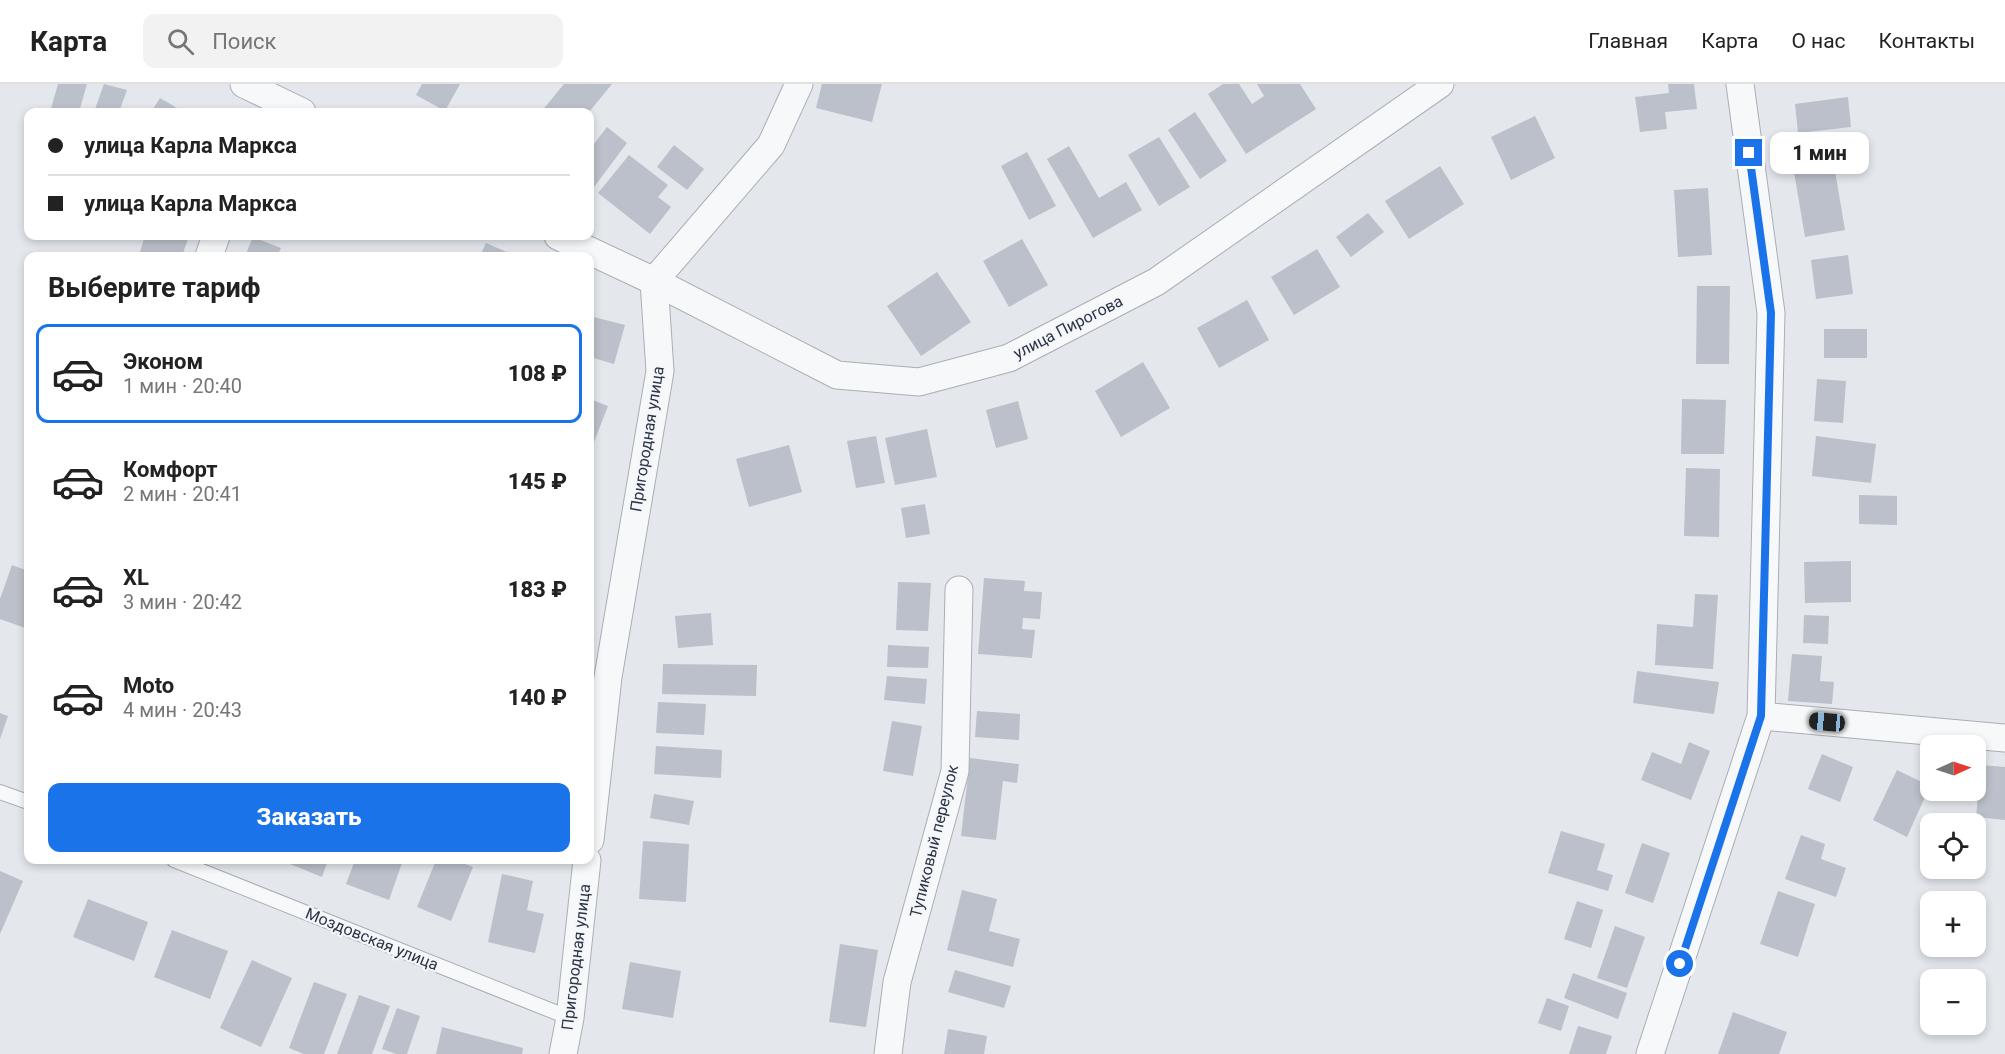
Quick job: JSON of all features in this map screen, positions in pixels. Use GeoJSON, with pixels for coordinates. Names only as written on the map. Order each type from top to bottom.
{"type":"FeatureCollection","features":[{"type":"Feature","properties":{"kind":"street"},"geometry":{"type":"LineString","coordinates":[[654,281],[771,145],[799,84]]}},
{"type":"Feature","properties":{"kind":"street","name":"улица Пирогова"},"geometry":{"type":"LineString","coordinates":[[594,253],[654,281],[837,375],[919,382],[1009,358],[1156,282],[1440,84]]}},
{"type":"Feature","properties":{"kind":"street"},"geometry":{"type":"LineString","coordinates":[[1650,1054],[1761,716],[1771,313],[1740,84]]}},
{"type":"Feature","properties":{"kind":"street"},"geometry":{"type":"LineString","coordinates":[[254,97],[289,108]]}},
{"type":"Feature","properties":{"kind":"street","name":"улица Пирогова"},"geometry":{"type":"LineString","coordinates":[[567,240],[592,252]]}},
{"type":"Feature","properties":{"kind":"street","name":"Пригородная улица"},"geometry":{"type":"LineString","coordinates":[[594,804],[608,677],[660,371],[654,281]]}},
{"type":"Feature","properties":{"kind":"street","name":"Тупиковый переулок"},"geometry":{"type":"LineString","coordinates":[[888,1054],[897,982],[955,771],[959,590]]}},
{"type":"Feature","properties":{"kind":"street"},"geometry":{"type":"LineString","coordinates":[[1761,716],[2005,738]]}},
{"type":"Feature","properties":{"kind":"street","name":"Пригородная улица"},"geometry":{"type":"LineString","coordinates":[[563,1054],[570,1018],[587,864]]}},
{"type":"Feature","properties":{"kind":"lane"},"geometry":{"type":"LineString","coordinates":[[0,792],[24,801]]}},
{"type":"Feature","properties":{"kind":"lane","name":"Моздовская улица"},"geometry":{"type":"LineString","coordinates":[[184,864],[570,1018]]}},
{"type":"Feature","properties":{"kind":"building"},"geometry":{"type":"Polygon","coordinates":[[[58,84],[87,84],[80,108],[51,108],[58,84]]]}},
{"type":"Feature","properties":{"kind":"building"},"geometry":{"type":"Polygon","coordinates":[[[104,84],[127,90],[120,108],[95,108],[104,84]]]}},
{"type":"Feature","properties":{"kind":"building"},"geometry":{"type":"Polygon","coordinates":[[[422,84],[460,84],[447,108],[440,108],[416,95],[422,84]]]}},
{"type":"Feature","properties":{"kind":"building"},"geometry":{"type":"Polygon","coordinates":[[[564,84],[612,84],[592,108],[544,108],[564,84]]]}},
{"type":"Feature","properties":{"kind":"building"},"geometry":{"type":"Polygon","coordinates":[[[822,84],[882,84],[872,122],[816,108],[822,84]]]}},
{"type":"Feature","properties":{"kind":"building"},"geometry":{"type":"Polygon","coordinates":[[[1223,84],[1239,84],[1252,104],[1264,96],[1257,84],[1300,84],[1316,109],[1246,154],[1208,94],[1223,84]]]}},
{"type":"Feature","properties":{"kind":"building"},"geometry":{"type":"Polygon","coordinates":[[[1668,84],[1694,84],[1697,109],[1665,112],[1667,129],[1640,132],[1635,97],[1669,93],[1668,84]]]}},
{"type":"Feature","properties":{"kind":"building"},"geometry":{"type":"Polygon","coordinates":[[[1848,97],[1851,127],[1798,133],[1795,104],[1848,97]]]}},
{"type":"Feature","properties":{"kind":"building"},"geometry":{"type":"Polygon","coordinates":[[[160,98],[177,108],[154,108],[160,98]]]}},
{"type":"Feature","properties":{"kind":"building"},"geometry":{"type":"Polygon","coordinates":[[[1195,112],[1227,161],[1200,179],[1168,130],[1195,112]]]}},
{"type":"Feature","properties":{"kind":"building"},"geometry":{"type":"Polygon","coordinates":[[[1535,116],[1555,158],[1511,180],[1491,137],[1535,116]]]}},
{"type":"Feature","properties":{"kind":"building"},"geometry":{"type":"Polygon","coordinates":[[[607,127],[627,143],[594,187],[594,144],[607,127]]]}},
{"type":"Feature","properties":{"kind":"building"},"geometry":{"type":"Polygon","coordinates":[[[1159,137],[1190,187],[1159,206],[1128,155],[1159,137]]]}},
{"type":"Feature","properties":{"kind":"building"},"geometry":{"type":"Polygon","coordinates":[[[674,145],[704,169],[687,190],[657,167],[674,145]]]}},
{"type":"Feature","properties":{"kind":"building"},"geometry":{"type":"Polygon","coordinates":[[[1069,146],[1099,198],[1126,182],[1142,210],[1093,238],[1047,159],[1069,146]]]}},
{"type":"Feature","properties":{"kind":"building"},"geometry":{"type":"Polygon","coordinates":[[[1027,152],[1056,206],[1029,220],[1001,166],[1027,152]]]}},
{"type":"Feature","properties":{"kind":"building"},"geometry":{"type":"Polygon","coordinates":[[[1832,153],[1845,230],[1805,237],[1792,160],[1832,153]]]}},
{"type":"Feature","properties":{"kind":"building"},"geometry":{"type":"Polygon","coordinates":[[[629,155],[668,185],[658,197],[671,207],[650,234],[598,193],[629,155]]]}},
{"type":"Feature","properties":{"kind":"building"},"geometry":{"type":"Polygon","coordinates":[[[1440,166],[1464,204],[1409,239],[1385,201],[1440,166]]]}},
{"type":"Feature","properties":{"kind":"building"},"geometry":{"type":"Polygon","coordinates":[[[1708,188],[1712,255],[1678,257],[1674,190],[1708,188]]]}},
{"type":"Feature","properties":{"kind":"building"},"geometry":{"type":"Polygon","coordinates":[[[1368,213],[1384,232],[1351,257],[1336,237],[1368,213]]]}},
{"type":"Feature","properties":{"kind":"building"},"geometry":{"type":"Polygon","coordinates":[[[1022,239],[1048,285],[1009,307],[983,261],[1022,239]]]}},
{"type":"Feature","properties":{"kind":"building"},"geometry":{"type":"Polygon","coordinates":[[[144,240],[188,240],[183,252],[140,252],[144,240]]]}},
{"type":"Feature","properties":{"kind":"building"},"geometry":{"type":"Polygon","coordinates":[[[252,240],[261,240],[281,248],[279,252],[247,252],[252,240]]]}},
{"type":"Feature","properties":{"kind":"building"},"geometry":{"type":"Polygon","coordinates":[[[486,243],[506,252],[482,252],[486,243]]]}},
{"type":"Feature","properties":{"kind":"building"},"geometry":{"type":"Polygon","coordinates":[[[1317,249],[1340,287],[1294,315],[1271,277],[1317,249]]]}},
{"type":"Feature","properties":{"kind":"building"},"geometry":{"type":"Polygon","coordinates":[[[1848,255],[1853,294],[1816,299],[1811,260],[1848,255]]]}},
{"type":"Feature","properties":{"kind":"building"},"geometry":{"type":"Polygon","coordinates":[[[937,272],[971,322],[921,356],[887,306],[937,272]]]}},
{"type":"Feature","properties":{"kind":"building"},"geometry":{"type":"Polygon","coordinates":[[[1697,286],[1730,286],[1729,364],[1696,364],[1697,286]]]}},
{"type":"Feature","properties":{"kind":"building"},"geometry":{"type":"Polygon","coordinates":[[[1247,300],[1269,340],[1219,368],[1197,328],[1247,300]]]}},
{"type":"Feature","properties":{"kind":"building"},"geometry":{"type":"Polygon","coordinates":[[[594,317],[625,325],[614,364],[594,358],[594,317]]]}},
{"type":"Feature","properties":{"kind":"building"},"geometry":{"type":"Polygon","coordinates":[[[1824,329],[1867,329],[1867,358],[1824,358],[1824,329]]]}},
{"type":"Feature","properties":{"kind":"building"},"geometry":{"type":"Polygon","coordinates":[[[1143,362],[1170,408],[1121,437],[1095,391],[1143,362]]]}},
{"type":"Feature","properties":{"kind":"building"},"geometry":{"type":"Polygon","coordinates":[[[1817,379],[1846,381],[1843,423],[1814,421],[1817,379]]]}},
{"type":"Feature","properties":{"kind":"building"},"geometry":{"type":"Polygon","coordinates":[[[1682,399],[1726,400],[1724,454],[1681,454],[1682,399]]]}},
{"type":"Feature","properties":{"kind":"building"},"geometry":{"type":"Polygon","coordinates":[[[594,401],[608,406],[594,442],[594,401]]]}},
{"type":"Feature","properties":{"kind":"building"},"geometry":{"type":"Polygon","coordinates":[[[1018,401],[1028,439],[996,448],[986,410],[1018,401]]]}},
{"type":"Feature","properties":{"kind":"building"},"geometry":{"type":"Polygon","coordinates":[[[927,429],[937,477],[895,485],[885,438],[927,429]]]}},
{"type":"Feature","properties":{"kind":"building"},"geometry":{"type":"Polygon","coordinates":[[[876,436],[885,483],[856,488],[847,441],[876,436]]]}},
{"type":"Feature","properties":{"kind":"building"},"geometry":{"type":"Polygon","coordinates":[[[1816,436],[1876,444],[1871,483],[1812,476],[1816,436]]]}},
{"type":"Feature","properties":{"kind":"building"},"geometry":{"type":"Polygon","coordinates":[[[789,445],[802,492],[749,507],[736,459],[789,445]]]}},
{"type":"Feature","properties":{"kind":"building"},"geometry":{"type":"Polygon","coordinates":[[[1686,468],[1720,469],[1719,537],[1684,536],[1686,468]]]}},
{"type":"Feature","properties":{"kind":"building"},"geometry":{"type":"Polygon","coordinates":[[[1859,495],[1897,496],[1897,525],[1859,524],[1859,495]]]}},
{"type":"Feature","properties":{"kind":"building"},"geometry":{"type":"Polygon","coordinates":[[[925,504],[930,534],[906,538],[901,508],[925,504]]]}},
{"type":"Feature","properties":{"kind":"building"},"geometry":{"type":"Polygon","coordinates":[[[1851,561],[1851,602],[1805,603],[1804,562],[1851,561]]]}},
{"type":"Feature","properties":{"kind":"building"},"geometry":{"type":"Polygon","coordinates":[[[12,565],[24,570],[24,628],[0,619],[0,599],[12,565]]]}},
{"type":"Feature","properties":{"kind":"building"},"geometry":{"type":"Polygon","coordinates":[[[984,578],[1025,581],[1024,591],[1042,592],[1040,619],[1023,618],[1022,629],[1035,630],[1032,658],[978,654],[984,578]]]}},
{"type":"Feature","properties":{"kind":"building"},"geometry":{"type":"Polygon","coordinates":[[[898,582],[931,583],[928,631],[896,630],[898,582]]]}},
{"type":"Feature","properties":{"kind":"building"},"geometry":{"type":"Polygon","coordinates":[[[1695,594],[1718,595],[1713,669],[1655,665],[1657,624],[1693,627],[1695,594]]]}},
{"type":"Feature","properties":{"kind":"building"},"geometry":{"type":"Polygon","coordinates":[[[711,613],[713,645],[678,648],[675,616],[711,613]]]}},
{"type":"Feature","properties":{"kind":"building"},"geometry":{"type":"Polygon","coordinates":[[[1804,615],[1829,616],[1828,644],[1803,643],[1804,615]]]}},
{"type":"Feature","properties":{"kind":"building"},"geometry":{"type":"Polygon","coordinates":[[[888,645],[929,647],[928,668],[887,667],[888,645]]]}},
{"type":"Feature","properties":{"kind":"building"},"geometry":{"type":"Polygon","coordinates":[[[1792,654],[1822,656],[1820,681],[1834,682],[1832,704],[1788,701],[1792,654]]]}},
{"type":"Feature","properties":{"kind":"building"},"geometry":{"type":"Polygon","coordinates":[[[663,664],[757,665],[756,696],[662,694],[663,664]]]}},
{"type":"Feature","properties":{"kind":"building"},"geometry":{"type":"Polygon","coordinates":[[[1637,671],[1719,682],[1714,714],[1633,703],[1637,671]]]}},
{"type":"Feature","properties":{"kind":"building"},"geometry":{"type":"Polygon","coordinates":[[[887,676],[927,679],[925,704],[884,700],[887,676]]]}},
{"type":"Feature","properties":{"kind":"building"},"geometry":{"type":"Polygon","coordinates":[[[658,702],[706,704],[704,735],[656,733],[658,702]]]}},
{"type":"Feature","properties":{"kind":"building"},"geometry":{"type":"Polygon","coordinates":[[[977,711],[1020,714],[1019,740],[975,737],[977,711]]]}},
{"type":"Feature","properties":{"kind":"building"},"geometry":{"type":"Polygon","coordinates":[[[0,713],[8,716],[0,739],[0,713]]]}},
{"type":"Feature","properties":{"kind":"building"},"geometry":{"type":"Polygon","coordinates":[[[892,721],[922,726],[913,776],[883,771],[892,721]]]}},
{"type":"Feature","properties":{"kind":"building"},"geometry":{"type":"Polygon","coordinates":[[[1689,742],[1710,751],[1691,800],[1641,780],[1652,752],[1681,764],[1689,742]]]}},
{"type":"Feature","properties":{"kind":"building"},"geometry":{"type":"Polygon","coordinates":[[[656,746],[722,750],[721,778],[654,774],[656,746]]]}},
{"type":"Feature","properties":{"kind":"building"},"geometry":{"type":"Polygon","coordinates":[[[1822,754],[1853,767],[1840,802],[1808,789],[1822,754]]]}},
{"type":"Feature","properties":{"kind":"building"},"geometry":{"type":"Polygon","coordinates":[[[970,758],[1019,764],[1017,783],[1003,781],[996,840],[961,836],[970,758]]]}},
{"type":"Feature","properties":{"kind":"building"},"geometry":{"type":"Polygon","coordinates":[[[1986,765],[2005,767],[2005,820],[1986,818],[1986,813],[1976,813],[1978,801],[1986,801],[1986,765]]]}},
{"type":"Feature","properties":{"kind":"building"},"geometry":{"type":"Polygon","coordinates":[[[1897,770],[1920,781],[1920,801],[1923,801],[1907,837],[1873,820],[1897,770]]]}},
{"type":"Feature","properties":{"kind":"building"},"geometry":{"type":"Polygon","coordinates":[[[654,794],[694,801],[689,825],[650,818],[654,794]]]}},
{"type":"Feature","properties":{"kind":"building"},"geometry":{"type":"Polygon","coordinates":[[[1561,831],[1605,844],[1597,870],[1613,875],[1608,891],[1548,873],[1561,831]]]}},
{"type":"Feature","properties":{"kind":"building"},"geometry":{"type":"Polygon","coordinates":[[[1801,835],[1825,844],[1821,859],[1846,868],[1836,897],[1785,879],[1801,835]]]}},
{"type":"Feature","properties":{"kind":"building"},"geometry":{"type":"Polygon","coordinates":[[[643,841],[689,844],[686,902],[639,899],[643,841]]]}},
{"type":"Feature","properties":{"kind":"building"},"geometry":{"type":"Polygon","coordinates":[[[1642,843],[1670,853],[1653,903],[1625,893],[1642,843]]]}},
{"type":"Feature","properties":{"kind":"building"},"geometry":{"type":"Polygon","coordinates":[[[290,864],[327,864],[322,877],[290,864]]]}},
{"type":"Feature","properties":{"kind":"building"},"geometry":{"type":"Polygon","coordinates":[[[354,864],[402,864],[389,900],[346,884],[354,864]]]}},
{"type":"Feature","properties":{"kind":"building"},"geometry":{"type":"Polygon","coordinates":[[[434,864],[465,864],[473,867],[451,921],[417,907],[434,864]]]}},
{"type":"Feature","properties":{"kind":"building"},"geometry":{"type":"Polygon","coordinates":[[[0,871],[23,881],[0,934],[0,871]]]}},
{"type":"Feature","properties":{"kind":"building"},"geometry":{"type":"Polygon","coordinates":[[[502,874],[533,881],[527,910],[544,914],[535,953],[488,942],[502,874]]]}},
{"type":"Feature","properties":{"kind":"building"},"geometry":{"type":"Polygon","coordinates":[[[962,890],[997,899],[989,931],[1020,939],[1013,967],[947,950],[962,890]]]}},
{"type":"Feature","properties":{"kind":"building"},"geometry":{"type":"Polygon","coordinates":[[[1778,891],[1815,904],[1798,957],[1760,944],[1778,891]]]}},
{"type":"Feature","properties":{"kind":"building"},"geometry":{"type":"Polygon","coordinates":[[[88,899],[148,922],[134,961],[73,937],[88,899]]]}},
{"type":"Feature","properties":{"kind":"building"},"geometry":{"type":"Polygon","coordinates":[[[1577,901],[1603,910],[1591,948],[1564,939],[1577,901]]]}},
{"type":"Feature","properties":{"kind":"building"},"geometry":{"type":"Polygon","coordinates":[[[1615,926],[1645,937],[1627,988],[1597,978],[1615,926]]]}},
{"type":"Feature","properties":{"kind":"building"},"geometry":{"type":"Polygon","coordinates":[[[172,930],[228,951],[210,999],[154,977],[172,930]]]}},
{"type":"Feature","properties":{"kind":"building"},"geometry":{"type":"Polygon","coordinates":[[[840,944],[878,950],[866,1027],[829,1022],[840,944]]]}},
{"type":"Feature","properties":{"kind":"building"},"geometry":{"type":"Polygon","coordinates":[[[252,960],[292,978],[261,1047],[220,1028],[252,960]]]}},
{"type":"Feature","properties":{"kind":"building"},"geometry":{"type":"Polygon","coordinates":[[[630,962],[681,971],[673,1018],[622,1009],[630,962]]]}},
{"type":"Feature","properties":{"kind":"building"},"geometry":{"type":"Polygon","coordinates":[[[955,970],[1011,986],[1004,1008],[948,992],[955,970]]]}},
{"type":"Feature","properties":{"kind":"building"},"geometry":{"type":"Polygon","coordinates":[[[1573,973],[1627,993],[1618,1019],[1564,998],[1573,973]]]}},
{"type":"Feature","properties":{"kind":"building"},"geometry":{"type":"Polygon","coordinates":[[[314,982],[347,994],[324,1054],[304,1054],[289,1048],[314,982]]]}},
{"type":"Feature","properties":{"kind":"building"},"geometry":{"type":"Polygon","coordinates":[[[359,995],[390,1006],[372,1054],[337,1054],[359,995]]]}},
{"type":"Feature","properties":{"kind":"building"},"geometry":{"type":"Polygon","coordinates":[[[1547,998],[1569,1006],[1561,1031],[1538,1023],[1547,998]]]}},
{"type":"Feature","properties":{"kind":"building"},"geometry":{"type":"Polygon","coordinates":[[[397,1008],[420,1016],[407,1054],[396,1054],[382,1049],[397,1008]]]}},
{"type":"Feature","properties":{"kind":"building"},"geometry":{"type":"Polygon","coordinates":[[[1733,1012],[1787,1032],[1779,1054],[1718,1054],[1733,1012]]]}},
{"type":"Feature","properties":{"kind":"building"},"geometry":{"type":"Polygon","coordinates":[[[1578,1026],[1612,1036],[1606,1054],[1569,1054],[1578,1026]]]}},
{"type":"Feature","properties":{"kind":"building"},"geometry":{"type":"Polygon","coordinates":[[[442,1027],[523,1048],[522,1054],[436,1054],[442,1027]]]}},
{"type":"Feature","properties":{"kind":"building"},"geometry":{"type":"Polygon","coordinates":[[[948,1029],[987,1036],[984,1054],[944,1054],[948,1029]]]}},
{"type":"Feature","properties":{"kind":"route"},"geometry":{"type":"LineString","coordinates":[[1680,964],[1761,716],[1771,313],[1749,153]]}}]}
